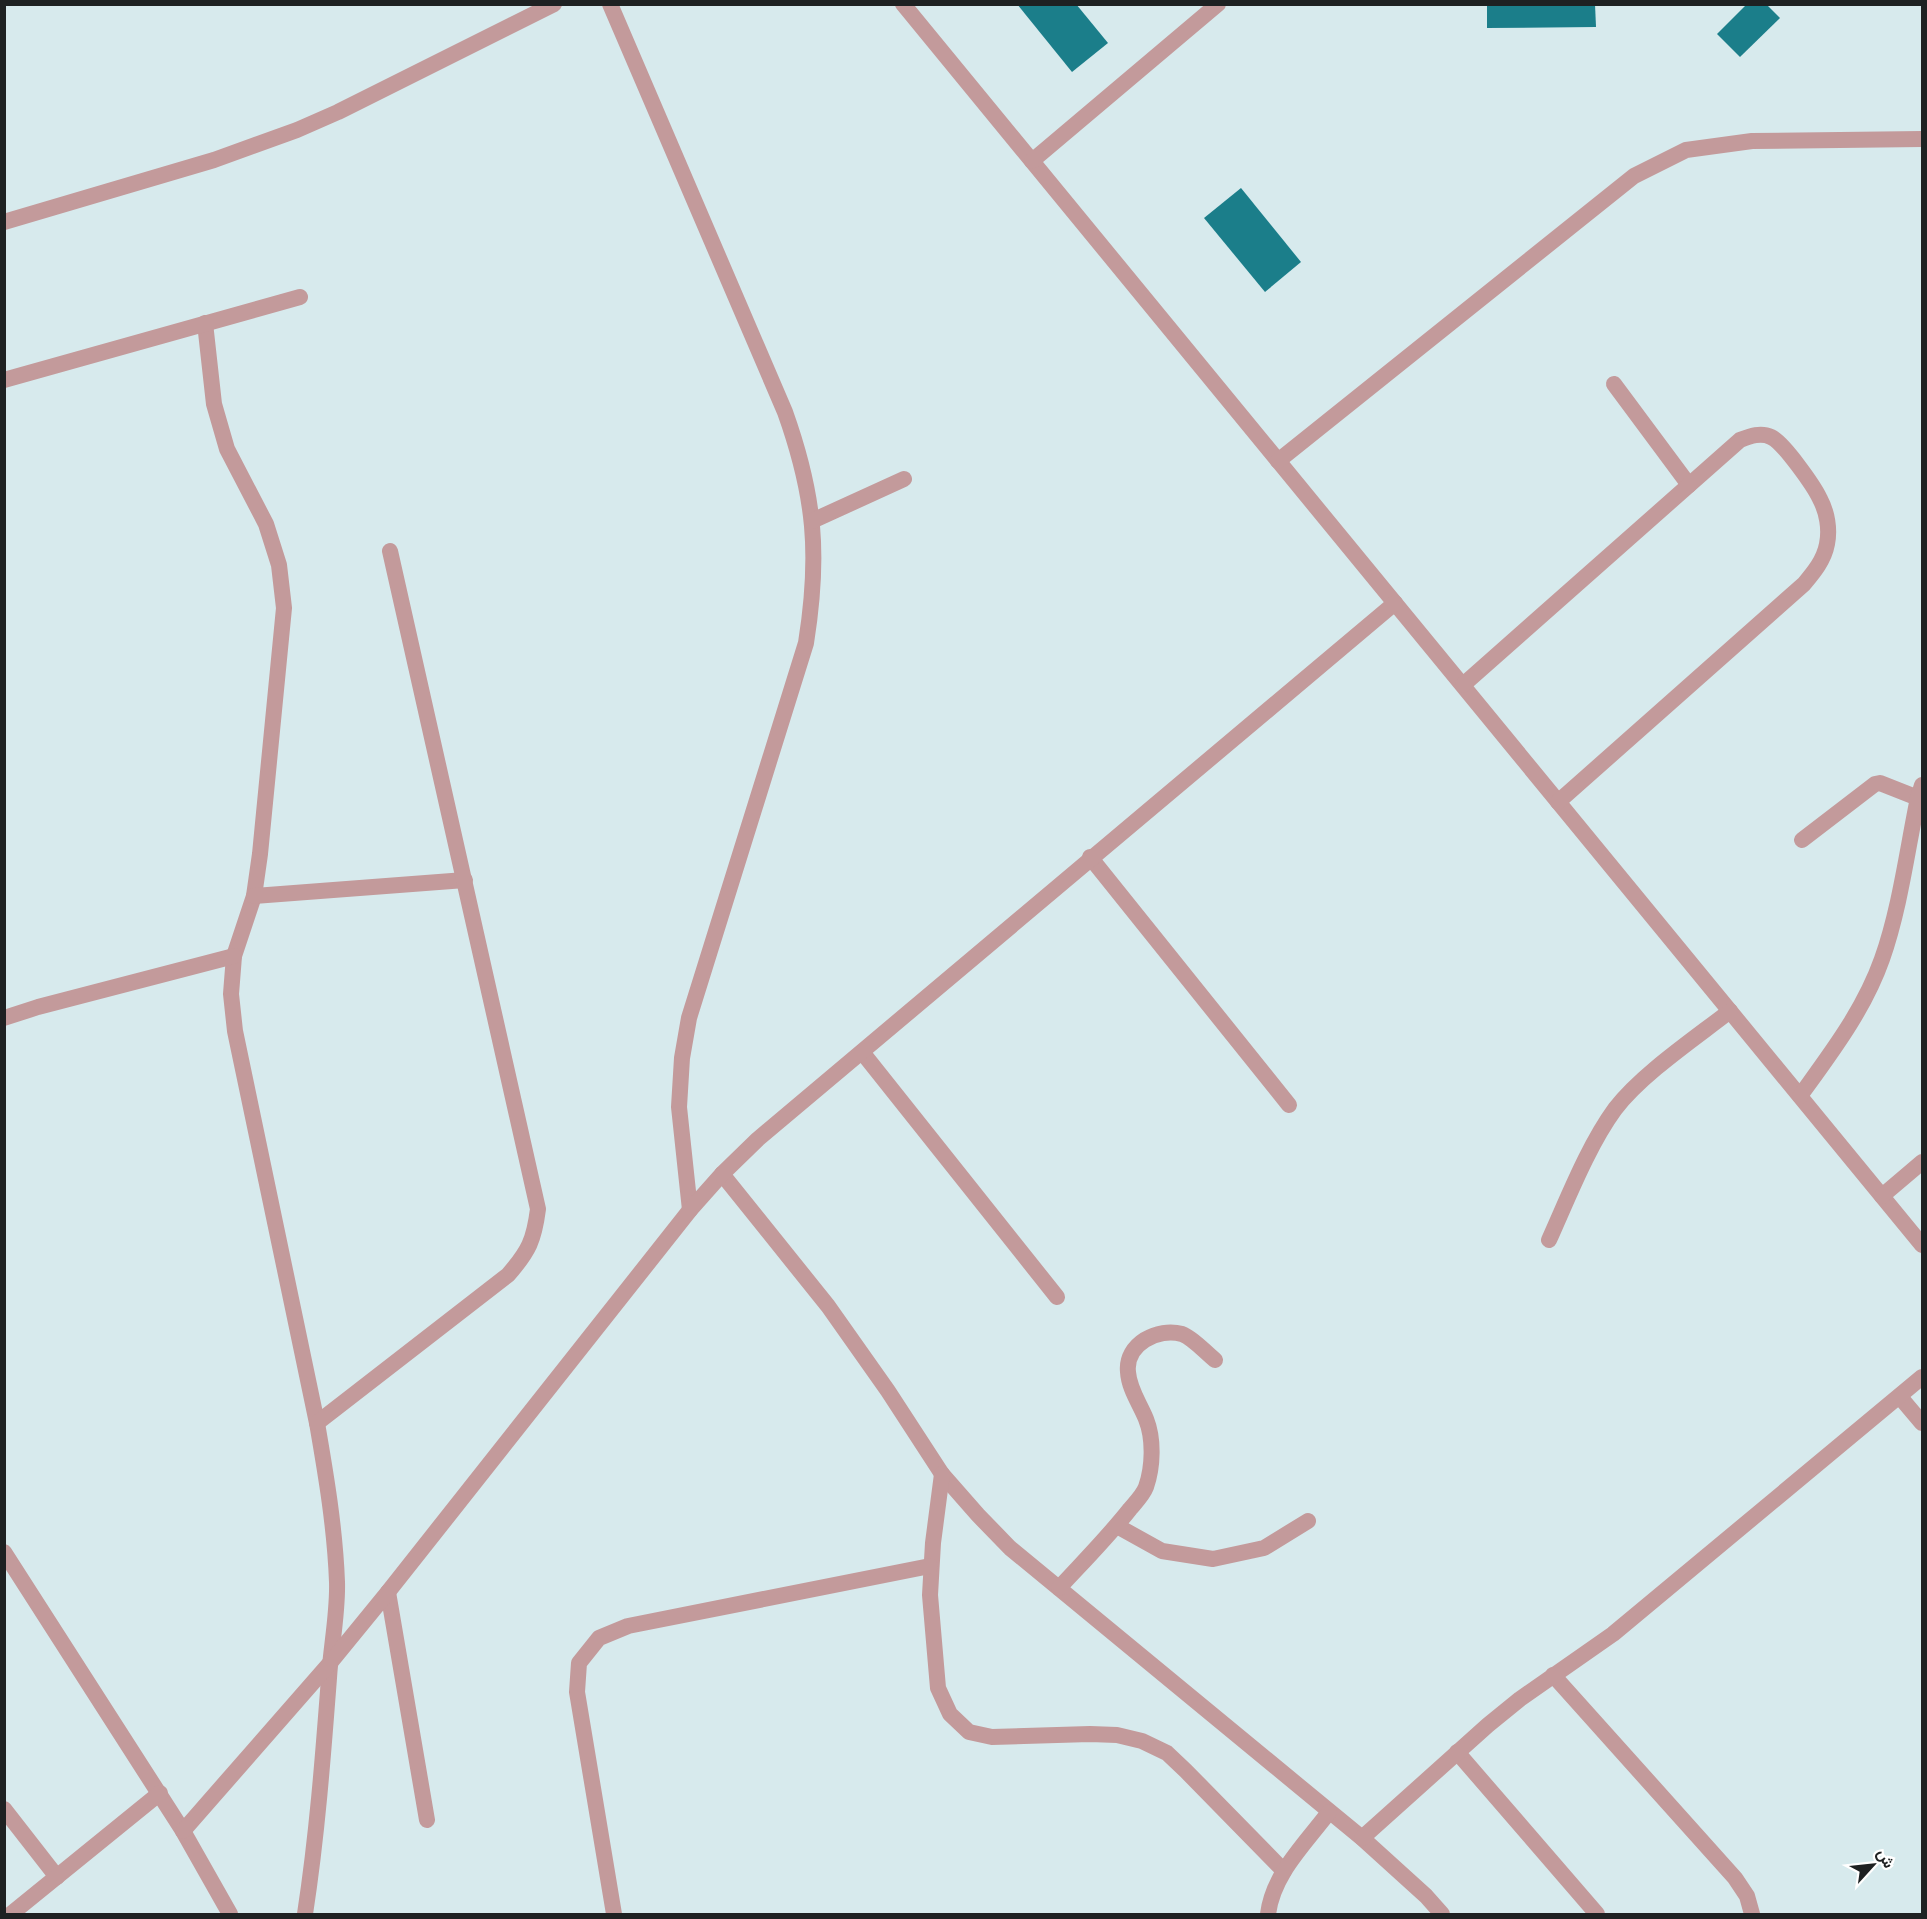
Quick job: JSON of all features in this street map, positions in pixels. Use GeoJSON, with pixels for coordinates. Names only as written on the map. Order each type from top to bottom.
{"type":"FeatureCollection","features":[{"type":"Feature","properties":{"kind":"lane"},"geometry":{"type":"LineString","coordinates":[[4,222],[214,160],[297,130],[338,112],[554,4]]}},
{"type":"Feature","properties":{"kind":"lane"},"geometry":{"type":"LineString","coordinates":[[610,4],[785,412],[807,484],[812,521],[814,562],[812,603],[806,643],[689,1018],[682,1058],[679,1107],[690,1210]]}},
{"type":"Feature","properties":{"kind":"lane"},"geometry":{"type":"LineString","coordinates":[[903,4],[1923,1245]]}},
{"type":"Feature","properties":{"kind":"lane"},"geometry":{"type":"LineString","coordinates":[[1032,161],[1218,4]]}},
{"type":"Feature","properties":{"kind":"lane"},"geometry":{"type":"LineString","coordinates":[[1278,461],[1634,176],[1686,150],[1752,141],[1923,139]]}},
{"type":"Feature","properties":{"kind":"lane"},"geometry":{"type":"LineString","coordinates":[[4,380],[300,297]]}},
{"type":"Feature","properties":{"kind":"lane"},"geometry":{"type":"LineString","coordinates":[[205,323],[214,404],[227,449],[266,524],[279,565],[284,608],[260,854],[254,896],[234,956],[231,993],[235,1031],[317,1423],[327,1482],[337,1584],[312,1867],[305,1914]]}},
{"type":"Feature","properties":{"kind":"lane"},"geometry":{"type":"LineString","coordinates":[[1614,384],[1689,485]]}},
{"type":"Feature","properties":{"kind":"lane"},"geometry":{"type":"LineString","coordinates":[[1463,685],[1740,440],[1754,434],[1770,436],[1783,446],[1820,498],[1827,520],[1827,544],[1819,566],[1804,584],[1558,802]]}},
{"type":"Feature","properties":{"kind":"lane"},"geometry":{"type":"LineString","coordinates":[[812,521],[904,479]]}},
{"type":"Feature","properties":{"kind":"lane"},"geometry":{"type":"LineString","coordinates":[[317,1423],[508,1275],[524,1256],[534,1234],[538,1209],[390,551]]}},
{"type":"Feature","properties":{"kind":"lane"},"geometry":{"type":"LineString","coordinates":[[183,1831],[330,1664],[690,1210],[722,1174],[758,1139],[1090,857],[1395,603]]}},
{"type":"Feature","properties":{"kind":"lane"},"geometry":{"type":"LineString","coordinates":[[1800,1096],[1853,1019],[1882,960],[1892,928],[1920,792],[1880,783],[1875,784],[1802,840]]}},
{"type":"Feature","properties":{"kind":"lane"},"geometry":{"type":"LineString","coordinates":[[1090,857],[1289,1105]]}},
{"type":"Feature","properties":{"kind":"lane"},"geometry":{"type":"LineString","coordinates":[[254,896],[465,880]]}},
{"type":"Feature","properties":{"kind":"lane"},"geometry":{"type":"LineString","coordinates":[[4,1018],[234,956]]}},
{"type":"Feature","properties":{"kind":"lane"},"geometry":{"type":"LineString","coordinates":[[1549,1240],[1599,1134],[1616,1109],[1636,1086],[1730,1011]]}},
{"type":"Feature","properties":{"kind":"lane"},"geometry":{"type":"LineString","coordinates":[[862,1052],[1057,1296]]}},
{"type":"Feature","properties":{"kind":"lane"},"geometry":{"type":"LineString","coordinates":[[1882,1196],[1923,1162]]}},
{"type":"Feature","properties":{"kind":"lane"},"geometry":{"type":"LineString","coordinates":[[722,1174],[828,1306],[888,1391],[942,1474],[1010,1548],[1362,1838],[1426,1896],[1442,1914]]}},
{"type":"Feature","properties":{"kind":"lane"},"geometry":{"type":"LineString","coordinates":[[1059,1588],[1117,1526],[1145,1489],[1150,1467],[1151,1444],[1147,1422],[1131,1388],[1127,1371],[1133,1352],[1147,1337],[1166,1331],[1185,1335],[1215,1360]]}},
{"type":"Feature","properties":{"kind":"lane"},"geometry":{"type":"LineString","coordinates":[[1362,1838],[1457,1752],[1520,1699],[1613,1634],[1923,1377]]}},
{"type":"Feature","properties":{"kind":"lane"},"geometry":{"type":"LineString","coordinates":[[1900,1397],[1923,1423]]}},
{"type":"Feature","properties":{"kind":"lane"},"geometry":{"type":"LineString","coordinates":[[942,1474],[930,1566],[930,1595],[938,1688],[950,1714],[969,1732],[992,1737],[1117,1735],[1142,1741],[1167,1753],[1284,1871]]}},
{"type":"Feature","properties":{"kind":"lane"},"geometry":{"type":"LineString","coordinates":[[1117,1526],[1162,1551],[1213,1559],[1264,1548],[1308,1521]]}},
{"type":"Feature","properties":{"kind":"lane"},"geometry":{"type":"LineString","coordinates":[[4,1552],[183,1831],[230,1914]]}},
{"type":"Feature","properties":{"kind":"lane"},"geometry":{"type":"LineString","coordinates":[[614,1914],[577,1692],[579,1663],[599,1638],[628,1626],[930,1566]]}},
{"type":"Feature","properties":{"kind":"lane"},"geometry":{"type":"LineString","coordinates":[[388,1592],[427,1820]]}},
{"type":"Feature","properties":{"kind":"lane"},"geometry":{"type":"LineString","coordinates":[[1553,1676],[1735,1878],[1747,1896],[1752,1914]]}},
{"type":"Feature","properties":{"kind":"lane"},"geometry":{"type":"LineString","coordinates":[[1457,1752],[1597,1914]]}},
{"type":"Feature","properties":{"kind":"lane"},"geometry":{"type":"LineString","coordinates":[[11,1914],[159,1793]]}},
{"type":"Feature","properties":{"kind":"lane"},"geometry":{"type":"LineString","coordinates":[[4,1809],[57,1877]]}},
{"type":"Feature","properties":{"kind":"lane"},"geometry":{"type":"LineString","coordinates":[[1268,1914],[1275,1887],[1284,1871],[1329,1812]]}},
{"type":"Feature","properties":{"kind":"shaded area"},"geometry":{"type":"Polygon","coordinates":[[[5,5],[1922,5],[1922,1914],[5,1914],[5,5]]]}},
{"type":"Feature","properties":{"kind":"building"},"geometry":{"type":"Polygon","coordinates":[[[1017,4],[1076,4],[1108,43],[1072,72],[1017,4]]]}},
{"type":"Feature","properties":{"kind":"building"},"geometry":{"type":"Polygon","coordinates":[[[1487,4],[1595,4],[1596,27],[1487,28],[1487,4]]]}},
{"type":"Feature","properties":{"kind":"building"},"geometry":{"type":"Polygon","coordinates":[[[1746,5],[1767,5],[1780,18],[1740,57],[1717,34],[1746,5]]]}},
{"type":"Feature","properties":{"kind":"building"},"geometry":{"type":"Polygon","coordinates":[[[1241,188],[1301,262],[1265,292],[1204,218],[1241,188]]]}}]}
